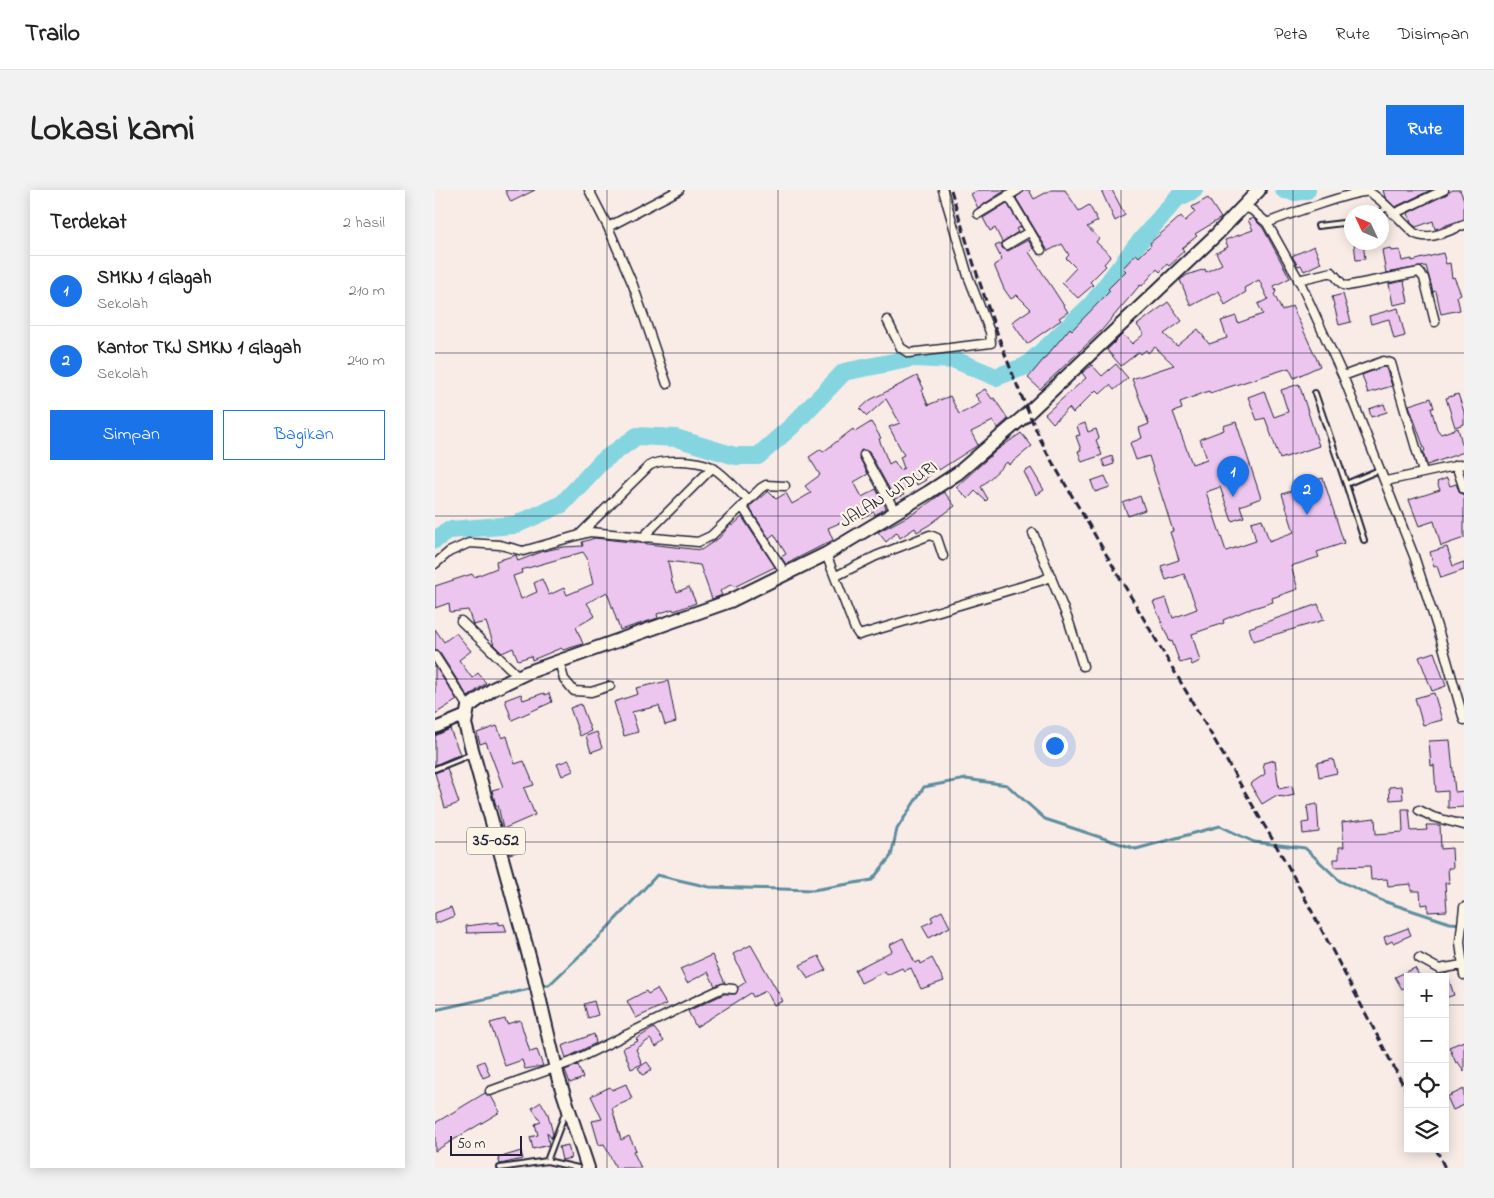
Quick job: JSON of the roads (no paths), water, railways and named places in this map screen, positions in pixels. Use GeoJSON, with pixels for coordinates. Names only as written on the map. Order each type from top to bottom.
{"type":"FeatureCollection","features":[{"type":"Feature","properties":{"kind":"main road","name":"JALAN WIDURI"},"geometry":{"type":"LineString","coordinates":[[467,711],[514,678],[560,665],[680,621],[730,601],[785,573],[828,557],[958,473],[1006,433],[1259,190]]}},
{"type":"Feature","properties":{"kind":"main road","name":"35-052"},"geometry":{"type":"LineString","coordinates":[[467,711],[465,724],[532,967],[555,1067],[588,1168]]}},
{"type":"Feature","properties":{"kind":"street"},"geometry":{"type":"LineString","coordinates":[[589,190],[608,227],[633,285],[667,384]]}},
{"type":"Feature","properties":{"kind":"street"},"geometry":{"type":"LineString","coordinates":[[608,227],[679,190]]}},
{"type":"Feature","properties":{"kind":"street"},"geometry":{"type":"LineString","coordinates":[[887,320],[901,348],[909,353],[991,343],[990,332],[968,276],[943,190]]}},
{"type":"Feature","properties":{"kind":"street"},"geometry":{"type":"LineString","coordinates":[[978,214],[1018,190]]}},
{"type":"Feature","properties":{"kind":"street"},"geometry":{"type":"LineString","coordinates":[[1389,211],[1444,190]]}},
{"type":"Feature","properties":{"kind":"street"},"geometry":{"type":"LineString","coordinates":[[1267,222],[1357,191],[1368,192],[1380,205]]}},
{"type":"Feature","properties":{"kind":"street"},"geometry":{"type":"LineString","coordinates":[[1009,196],[1041,250]]}},
{"type":"Feature","properties":{"kind":"street"},"geometry":{"type":"LineString","coordinates":[[1245,205],[1267,222],[1298,280],[1343,376],[1386,481],[1440,636],[1464,720]]}},
{"type":"Feature","properties":{"kind":"street"},"geometry":{"type":"LineString","coordinates":[[1389,213],[1421,237],[1435,235],[1464,225]]}},
{"type":"Feature","properties":{"kind":"street"},"geometry":{"type":"LineString","coordinates":[[1007,245],[1029,232]]}},
{"type":"Feature","properties":{"kind":"street"},"geometry":{"type":"LineString","coordinates":[[1298,280],[1332,272],[1343,285],[1347,286],[1419,272],[1424,278],[1435,322]]}},
{"type":"Feature","properties":{"kind":"street"},"geometry":{"type":"LineString","coordinates":[[1343,376],[1384,361],[1391,363],[1423,472]]}},
{"type":"Feature","properties":{"kind":"street"},"geometry":{"type":"LineString","coordinates":[[864,455],[896,513]]}},
{"type":"Feature","properties":{"kind":"street"},"geometry":{"type":"LineString","coordinates":[[580,534],[655,462],[668,461],[713,467],[745,503],[785,573]]}},
{"type":"Feature","properties":{"kind":"street"},"geometry":{"type":"LineString","coordinates":[[1386,481],[1460,465],[1464,490]]}},
{"type":"Feature","properties":{"kind":"street"},"geometry":{"type":"LineString","coordinates":[[643,538],[713,467]]}},
{"type":"Feature","properties":{"kind":"street"},"geometry":{"type":"LineString","coordinates":[[435,564],[449,552],[469,543],[493,544],[523,551],[549,545],[580,534],[596,533],[698,542],[711,536],[766,485],[785,486]]}},
{"type":"Feature","properties":{"kind":"street"},"geometry":{"type":"LineString","coordinates":[[1033,533],[1069,622],[1083,666]]}},
{"type":"Feature","properties":{"kind":"street"},"geometry":{"type":"LineString","coordinates":[[836,575],[876,556],[931,535],[937,538],[943,556]]}},
{"type":"Feature","properties":{"kind":"street"},"geometry":{"type":"LineString","coordinates":[[828,557],[855,629],[859,635],[1051,576]]}},
{"type":"Feature","properties":{"kind":"street"},"geometry":{"type":"LineString","coordinates":[[461,620],[514,678]]}},
{"type":"Feature","properties":{"kind":"street"},"geometry":{"type":"LineString","coordinates":[[435,656],[467,711],[435,728]]}},
{"type":"Feature","properties":{"kind":"street"},"geometry":{"type":"LineString","coordinates":[[560,665],[567,686],[581,693],[610,686]]}},
{"type":"Feature","properties":{"kind":"street"},"geometry":{"type":"LineString","coordinates":[[1419,810],[1433,817],[1464,825]]}},
{"type":"Feature","properties":{"kind":"street"},"geometry":{"type":"LineString","coordinates":[[1464,907],[1460,942],[1464,975]]}},
{"type":"Feature","properties":{"kind":"street"},"geometry":{"type":"LineString","coordinates":[[1419,958],[1439,968],[1462,965]]}},
{"type":"Feature","properties":{"kind":"street"},"geometry":{"type":"LineString","coordinates":[[490,1091],[607,1046],[723,988],[733,989]]}},
{"type":"Feature","properties":{"kind":"lane"},"geometry":{"type":"LineString","coordinates":[[1318,226],[1344,223]]}},
{"type":"Feature","properties":{"kind":"lane"},"geometry":{"type":"LineString","coordinates":[[1315,393],[1347,484],[1364,540]]}},
{"type":"Feature","properties":{"kind":"lane"},"geometry":{"type":"LineString","coordinates":[[1347,484],[1381,469]]}},
{"type":"Feature","properties":{"kind":"lane"},"geometry":{"type":"LineString","coordinates":[[435,769],[473,754]]}},
{"type":"Feature","properties":{"kind":"lane"},"geometry":{"type":"LineString","coordinates":[[547,1161],[567,1106]]}},
{"type":"Feature","properties":{"kind":"lane"},"geometry":{"type":"LineString","coordinates":[[501,1168],[547,1161],[578,1168]]}},
{"type":"Feature","properties":{"kind":"waterway"},"geometry":{"type":"LineString","coordinates":[[435,540],[449,530],[515,525],[562,504],[601,462],[637,436],[676,438],[735,456],[758,456],[792,426],[844,372],[913,358],[955,360],[996,377],[1026,366],[1092,304],[1136,246],[1177,198],[1194,190]]}},
{"type":"Feature","properties":{"kind":"waterway"},"geometry":{"type":"LineString","coordinates":[[1284,190],[1295,192],[1307,190]]}},
{"type":"Feature","properties":{"kind":"waterway"},"geometry":{"type":"LineString","coordinates":[[541,986],[549,985],[598,938],[657,875],[709,887],[813,890],[872,880],[891,856],[897,829],[924,787],[966,779],[1007,785],[1045,819],[1136,849],[1220,826],[1254,842],[1305,848],[1340,881],[1383,901],[1450,923],[1463,924]]}},
{"type":"Feature","properties":{"kind":"waterway"},"geometry":{"type":"LineString","coordinates":[[435,1010],[534,988]]}},
{"type":"Feature","properties":{"kind":"railway"},"geometry":{"type":"LineString","coordinates":[[951,190],[1006,356],[1047,453],[1288,866],[1404,1086]]}},
{"type":"Feature","properties":{"kind":"railway"},"geometry":{"type":"LineString","coordinates":[[1438,1153],[1445,1168]]}},
{"type":"Feature","properties":{"kind":"place","name":"SMKN 1 Glagah"},"geometry":{"type":"Point","coordinates":[1233,497]}},
{"type":"Feature","properties":{"kind":"place","name":"Kantor TKJ SMKN 1 Glagah"},"geometry":{"type":"Point","coordinates":[1307,515]}}]}
